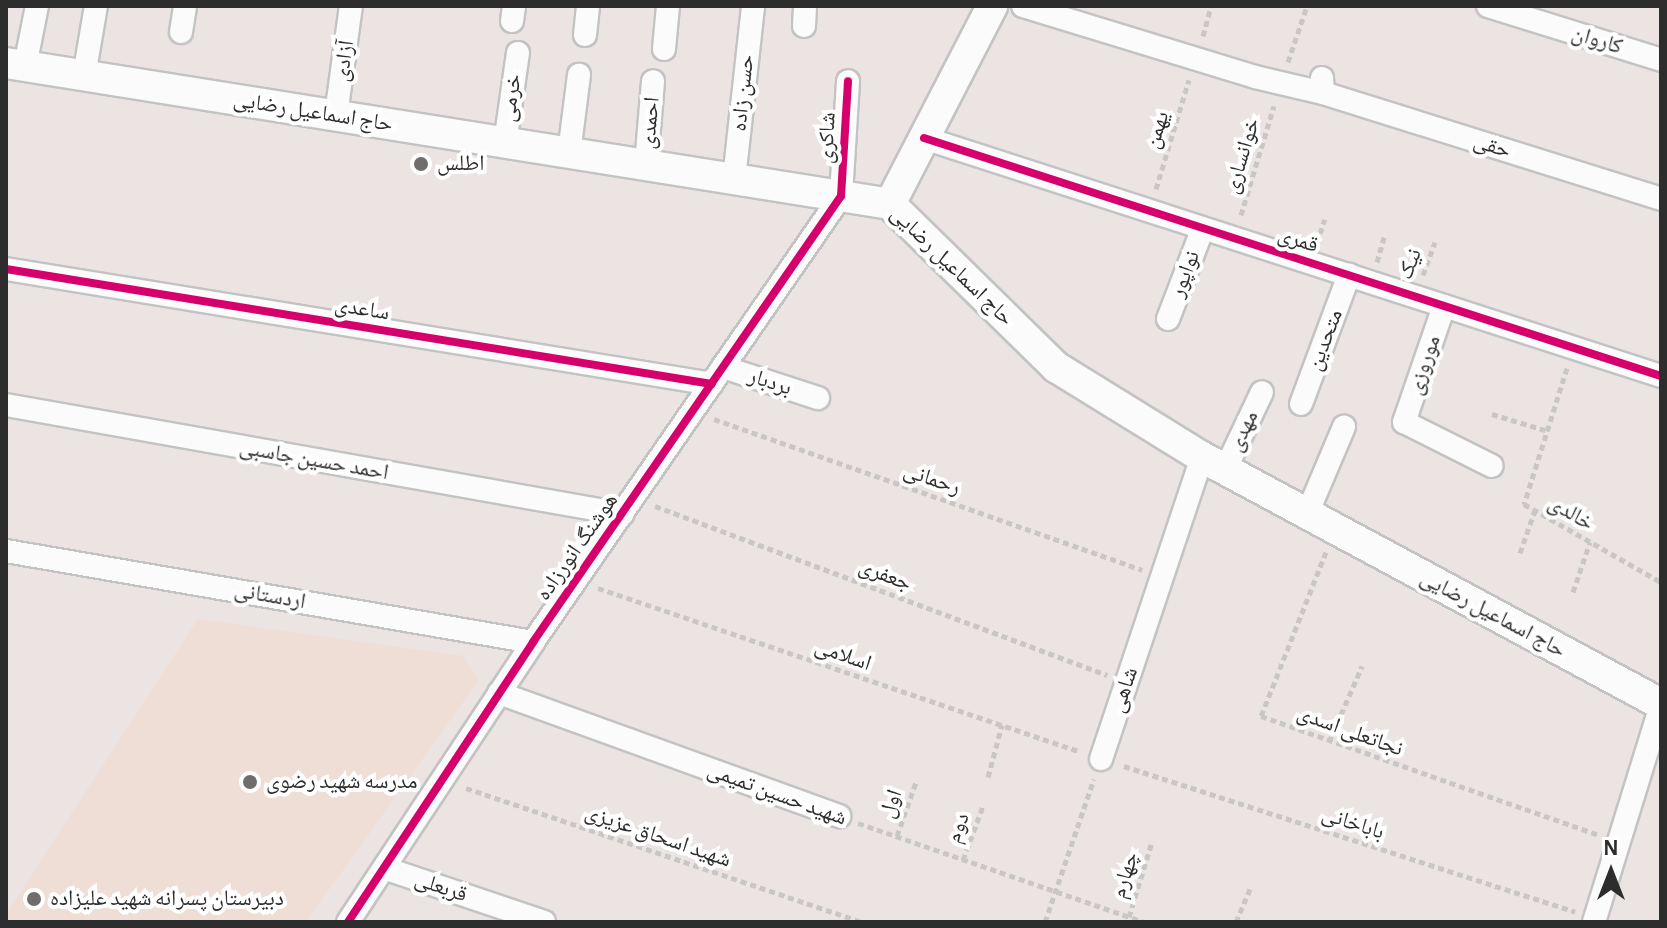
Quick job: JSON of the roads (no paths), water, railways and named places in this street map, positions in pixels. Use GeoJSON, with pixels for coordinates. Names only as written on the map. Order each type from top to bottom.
{"type":"FeatureCollection","features":[{"type":"Feature","properties":{"kind":"main road"},"geometry":{"type":"LineString","coordinates":[[890,204],[986,7]]}},
{"type":"Feature","properties":{"kind":"main road","name":"حاج اسماعیل رضایی"},"geometry":{"type":"LineString","coordinates":[[16,65],[890,204],[1056,367],[1213,463],[1661,705]]}},
{"type":"Feature","properties":{"kind":"street"},"geometry":{"type":"LineString","coordinates":[[16,65],[37,6]]}},
{"type":"Feature","properties":{"kind":"street"},"geometry":{"type":"LineString","coordinates":[[84,76],[96,6]]}},
{"type":"Feature","properties":{"kind":"street"},"geometry":{"type":"LineString","coordinates":[[181,32],[185,6]]}},
{"type":"Feature","properties":{"kind":"street","name":"آزادی"},"geometry":{"type":"LineString","coordinates":[[336,115],[351,6]]}},
{"type":"Feature","properties":{"kind":"street"},"geometry":{"type":"LineString","coordinates":[[585,35],[588,6]]}},
{"type":"Feature","properties":{"kind":"street"},"geometry":{"type":"LineString","coordinates":[[664,49],[668,6]]}},
{"type":"Feature","properties":{"kind":"street","name":"حسن زاده"},"geometry":{"type":"LineString","coordinates":[[734,179],[753,6]]}},
{"type":"Feature","properties":{"kind":"street","name":"حقی"},"geometry":{"type":"LineString","coordinates":[[1023,6],[1281,83],[1322,86],[1661,199]]}},
{"type":"Feature","properties":{"kind":"street","name":"کاروان"},"geometry":{"type":"LineString","coordinates":[[1488,6],[1661,60]]}},
{"type":"Feature","properties":{"kind":"street","name":"خرمی"},"geometry":{"type":"LineString","coordinates":[[505,143],[518,53]]}},
{"type":"Feature","properties":{"kind":"street"},"geometry":{"type":"LineString","coordinates":[[569,153],[579,75]]}},
{"type":"Feature","properties":{"kind":"street","name":"احمدی"},"geometry":{"type":"LineString","coordinates":[[646,165],[653,81]]}},
{"type":"Feature","properties":{"kind":"street","name":"شاکری"},"geometry":{"type":"LineString","coordinates":[[841,196],[848,81]]}},
{"type":"Feature","properties":{"kind":"street","name":"قمری"},"geometry":{"type":"LineString","coordinates":[[924,138],[1661,376]]}},
{"type":"Feature","properties":{"kind":"street","name":"هوشنگ انورزاده"},"geometry":{"type":"LineString","coordinates":[[348,922],[533,642],[841,196]]}},
{"type":"Feature","properties":{"kind":"street","name":"نواپور"},"geometry":{"type":"LineString","coordinates":[[1168,319],[1203,228]]}},
{"type":"Feature","properties":{"kind":"street","name":"ساعدی"},"geometry":{"type":"LineString","coordinates":[[6,269],[718,375]]}},
{"type":"Feature","properties":{"kind":"street","name":"متحدین"},"geometry":{"type":"LineString","coordinates":[[1301,404],[1349,275]]}},
{"type":"Feature","properties":{"kind":"street","name":"موروزی"},"geometry":{"type":"LineString","coordinates":[[1444,306],[1404,422],[1492,466]]}},
{"type":"Feature","properties":{"kind":"street","name":"بردبار"},"geometry":{"type":"LineString","coordinates":[[718,375],[818,398]]}},
{"type":"Feature","properties":{"kind":"street","name":"مهدی"},"geometry":{"type":"LineString","coordinates":[[1213,463],[1262,392]]}},
{"type":"Feature","properties":{"kind":"street","name":"احمد حسین جاسبی"},"geometry":{"type":"LineString","coordinates":[[6,405],[628,506]]}},
{"type":"Feature","properties":{"kind":"street"},"geometry":{"type":"LineString","coordinates":[[1307,514],[1344,427]]}},
{"type":"Feature","properties":{"kind":"street","name":"شاهی"},"geometry":{"type":"LineString","coordinates":[[1101,759],[1162,577],[1213,463]]}},
{"type":"Feature","properties":{"kind":"street","name":"اردستانی"},"geometry":{"type":"LineString","coordinates":[[6,551],[533,642]]}},
{"type":"Feature","properties":{"kind":"street","name":"شهید حسین تمیمی"},"geometry":{"type":"LineString","coordinates":[[499,693],[839,816]]}},
{"type":"Feature","properties":{"kind":"street"},"geometry":{"type":"LineString","coordinates":[[1595,920],[1661,705]]}},
{"type":"Feature","properties":{"kind":"street","name":"قربعلی"},"geometry":{"type":"LineString","coordinates":[[384,868],[544,922]]}},
{"type":"Feature","properties":{"kind":"place","name":"اطلس"},"geometry":{"type":"Point","coordinates":[421,164]}},
{"type":"Feature","properties":{"kind":"place","name":"مدرسه شهید رضوی"},"geometry":{"type":"Point","coordinates":[250,782]}},
{"type":"Feature","properties":{"kind":"place","name":"دبیرستان پسرانه شهید علیزاده"},"geometry":{"type":"Point","coordinates":[34,899]}}]}
